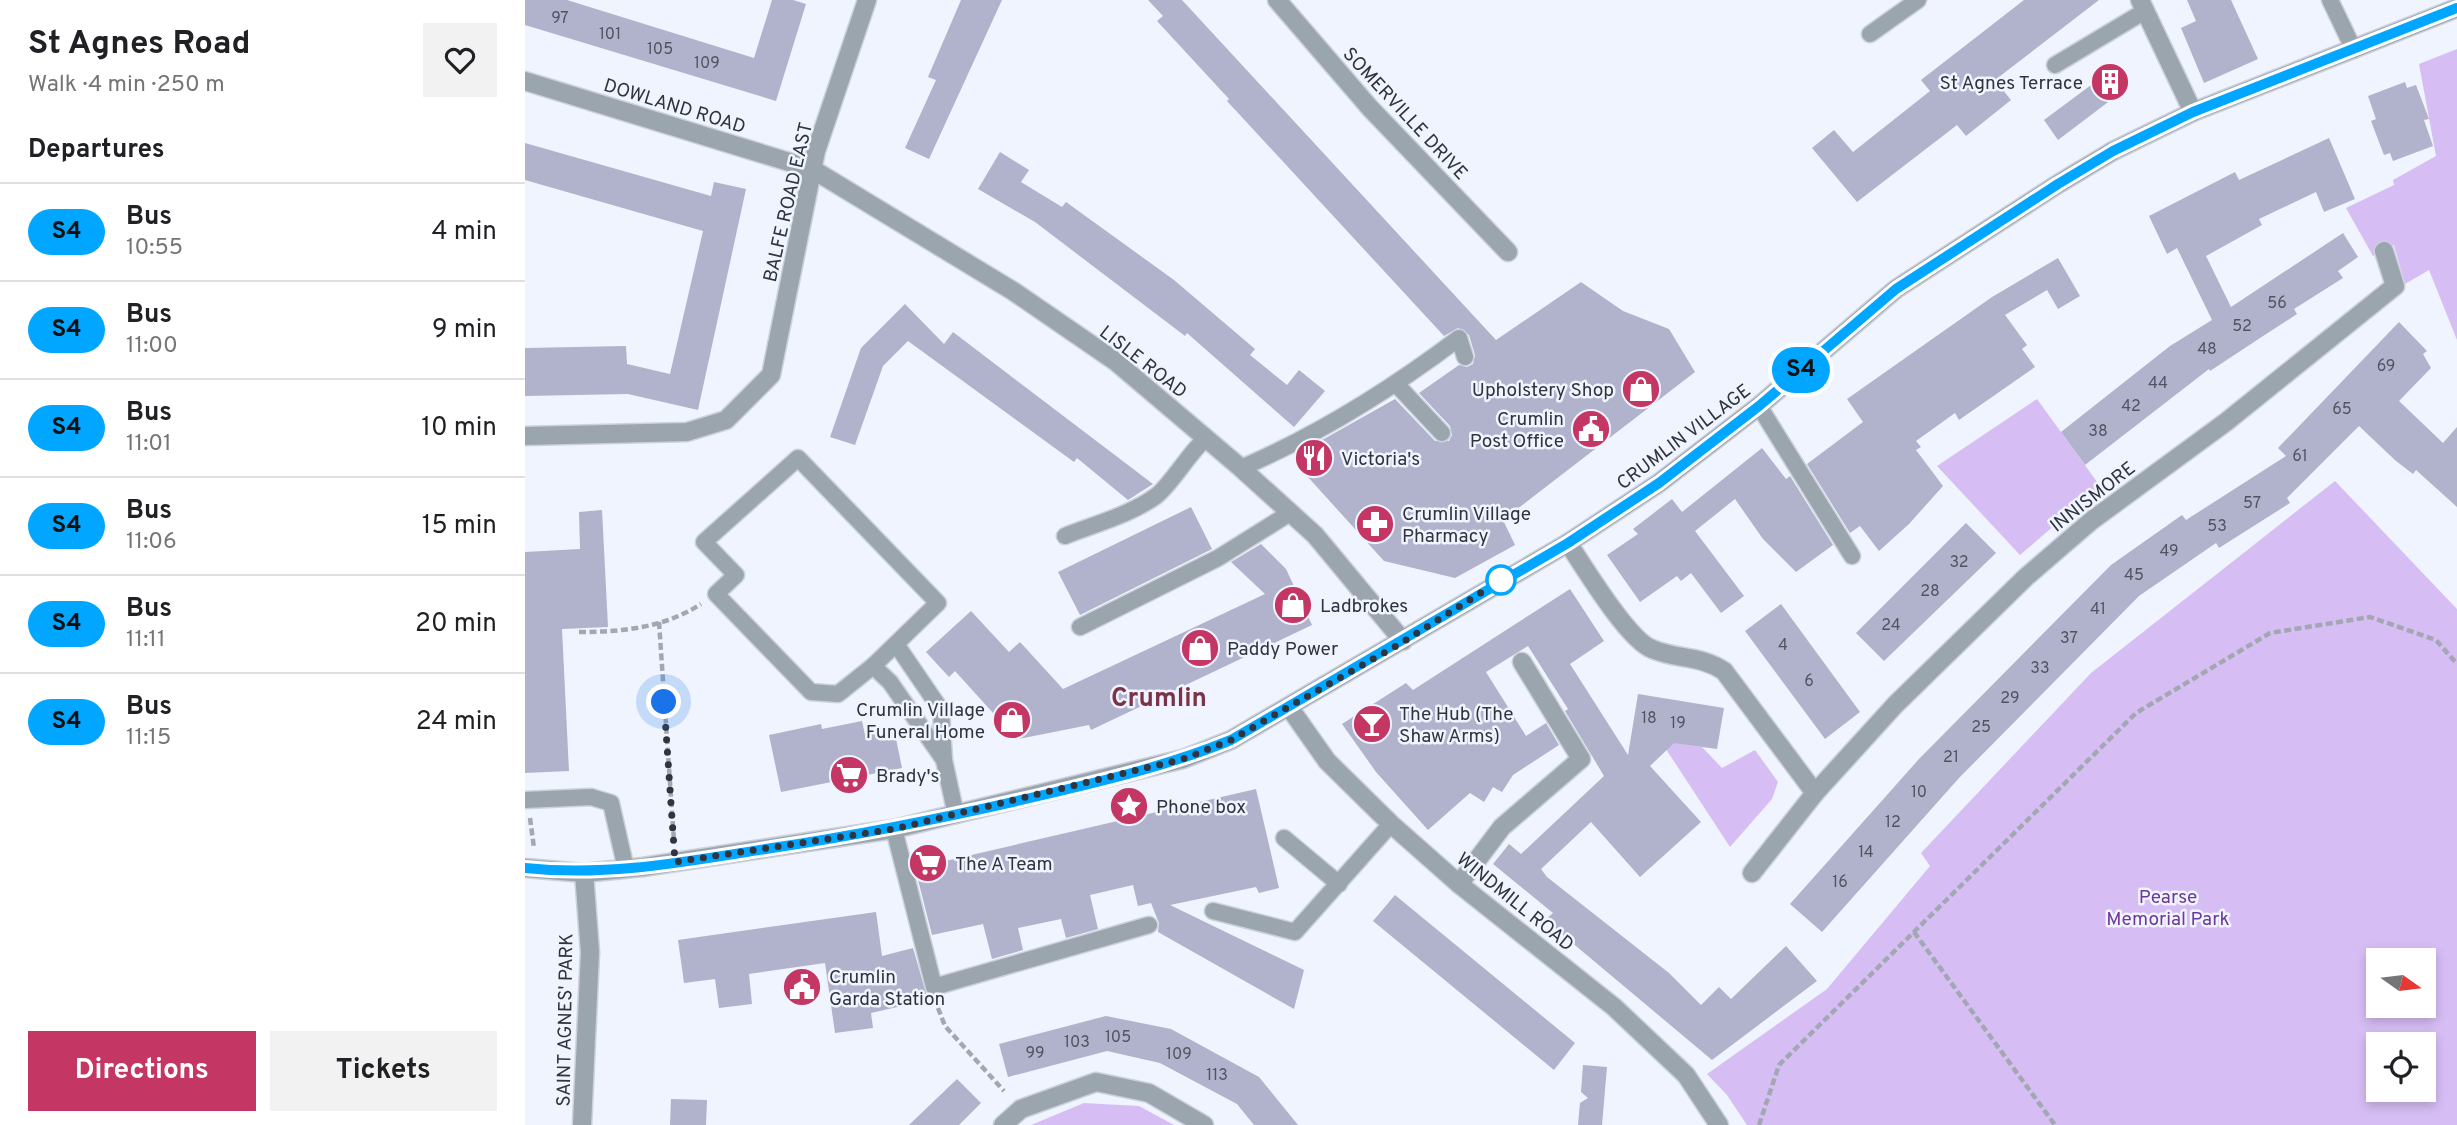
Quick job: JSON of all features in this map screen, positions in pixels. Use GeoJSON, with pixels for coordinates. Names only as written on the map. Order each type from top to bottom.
{"type":"FeatureCollection","features":[{"type":"Feature","properties":{"kind":"street","name":"BALFE ROAD EAST"},"geometry":{"type":"LineString","coordinates":[[525,436],[687,432],[726,420],[771,375],[812,169],[867,0]]}},
{"type":"Feature","properties":{"kind":"street","name":"SOMERVILLE DRIVE"},"geometry":{"type":"LineString","coordinates":[[1277,0],[1370,108],[1508,252]]}},
{"type":"Feature","properties":{"kind":"street"},"geometry":{"type":"LineString","coordinates":[[2143,5],[2193,112]]}},
{"type":"Feature","properties":{"kind":"street","name":"CRUMLIN VILLAGE"},"geometry":{"type":"LineString","coordinates":[[525,868],[584,873],[626,869],[894,829],[1183,759],[1231,740],[1403,642],[1501,580],[1568,543],[1659,483],[1759,406],[1896,289],[2113,151],[2193,112],[2457,8]]}},
{"type":"Feature","properties":{"kind":"street","name":"DOWLAND ROAD"},"geometry":{"type":"LineString","coordinates":[[525,81],[812,169]]}},
{"type":"Feature","properties":{"kind":"street","name":"LISLE ROAD"},"geometry":{"type":"LineString","coordinates":[[812,169],[1013,291],[1115,361],[1241,468],[1315,536],[1403,642]]}},
{"type":"Feature","properties":{"kind":"street","name":"INNISMORE"},"geometry":{"type":"LineString","coordinates":[[1752,873],[1815,793],[1905,696],[2035,569],[2091,521],[2226,422],[2395,286],[2384,251]]}},
{"type":"Feature","properties":{"kind":"street"},"geometry":{"type":"LineString","coordinates":[[1568,543],[1629,629],[1649,648],[1679,657],[1707,660],[1724,671],[1815,793]]}},
{"type":"Feature","properties":{"kind":"street"},"geometry":{"type":"LineString","coordinates":[[1459,884],[1502,827],[1581,759],[1522,662]]}},
{"type":"Feature","properties":{"kind":"street","name":"WINDMILL ROAD"},"geometry":{"type":"LineString","coordinates":[[1289,707],[1327,761],[1391,824],[1459,884],[1614,1007],[1686,1075],[1714,1124]]}},
{"type":"Feature","properties":{"kind":"street","name":"SAINT AGNES' PARK"},"geometry":{"type":"LineString","coordinates":[[582,1125],[590,952],[584,873]]}},
{"type":"Feature","properties":{"kind":"street"},"geometry":{"type":"LineString","coordinates":[[1003,1125],[1021,1109],[1097,1082],[1149,1093],[1204,1125]]}},
{"type":"Feature","properties":{"kind":"lane"},"geometry":{"type":"LineString","coordinates":[[1870,34],[1918,0]]}},
{"type":"Feature","properties":{"kind":"lane"},"geometry":{"type":"LineString","coordinates":[[2330,0],[2354,50]]}},
{"type":"Feature","properties":{"kind":"lane"},"geometry":{"type":"LineString","coordinates":[[2055,65],[2143,5]]}},
{"type":"Feature","properties":{"kind":"lane"},"geometry":{"type":"LineString","coordinates":[[1241,468],[1297,444],[1397,385],[1459,338],[1465,357]]}},
{"type":"Feature","properties":{"kind":"lane"},"geometry":{"type":"LineString","coordinates":[[1397,385],[1442,433]]}},
{"type":"Feature","properties":{"kind":"lane"},"geometry":{"type":"LineString","coordinates":[[1759,406],[1852,556]]}},
{"type":"Feature","properties":{"kind":"lane"},"geometry":{"type":"LineString","coordinates":[[1065,537],[1135,508],[1158,495],[1188,454],[1206,438]]}},
{"type":"Feature","properties":{"kind":"lane"},"geometry":{"type":"LineString","coordinates":[[798,458],[938,603],[873,666],[838,694],[811,692],[716,594],[736,575],[704,542],[798,458]]}},
{"type":"Feature","properties":{"kind":"lane"},"geometry":{"type":"LineString","coordinates":[[1080,627],[1218,558],[1290,513]]}},
{"type":"Feature","properties":{"kind":"lane"},"geometry":{"type":"LineString","coordinates":[[896,644],[941,710],[944,760],[956,815]]}},
{"type":"Feature","properties":{"kind":"lane"},"geometry":{"type":"LineString","coordinates":[[873,666],[890,682],[944,760]]}},
{"type":"Feature","properties":{"kind":"lane"},"geometry":{"type":"LineString","coordinates":[[525,800],[591,797],[611,803],[626,869]]}},
{"type":"Feature","properties":{"kind":"lane"},"geometry":{"type":"LineString","coordinates":[[1213,911],[1295,932],[1391,824]]}},
{"type":"Feature","properties":{"kind":"lane"},"geometry":{"type":"LineString","coordinates":[[894,829],[934,987],[1149,925]]}},
{"type":"Feature","properties":{"kind":"lane"},"geometry":{"type":"LineString","coordinates":[[1284,838],[1339,884]]}},
{"type":"Feature","properties":{"kind":"path"},"geometry":{"type":"LineString","coordinates":[[579,632],[625,632],[688,612],[716,594]]}},
{"type":"Feature","properties":{"kind":"path"},"geometry":{"type":"LineString","coordinates":[[1759,1125],[1779,1065],[2136,713],[2270,633],[2371,617],[2436,640],[2457,664]]}},
{"type":"Feature","properties":{"kind":"path"},"geometry":{"type":"LineString","coordinates":[[659,622],[675,862]]}},
{"type":"Feature","properties":{"kind":"path"},"geometry":{"type":"LineString","coordinates":[[1914,932],[2055,1125]]}},
{"type":"Feature","properties":{"kind":"path"},"geometry":{"type":"LineString","coordinates":[[934,987],[946,1026],[1004,1091]]}},
{"type":"Feature","properties":{"kind":"green space"},"geometry":{"type":"Polygon","coordinates":[[[2457,49],[2457,340],[2429,270],[2405,284],[2394,245],[2373,256],[2346,208],[2394,185],[2393,180],[2436,156],[2419,64],[2457,49]]]}},
{"type":"Feature","properties":{"kind":"green space"},"geometry":{"type":"Polygon","coordinates":[[[2037,399],[2100,486],[2020,555],[1937,466],[2037,399]]]}},
{"type":"Feature","properties":{"kind":"green space","name":"Pearse Memorial Park"},"geometry":{"type":"Polygon","coordinates":[[[2335,481],[2457,609],[2457,1125],[1747,1125],[1727,1095],[1707,1074],[1827,989],[1930,866],[1921,853],[2091,673],[2335,481]]]}},
{"type":"Feature","properties":{"kind":"green space"},"geometry":{"type":"Polygon","coordinates":[[[1660,740],[1702,747],[1722,768],[1755,750],[1778,782],[1772,799],[1730,847],[1660,740]]]}},
{"type":"Feature","properties":{"kind":"green space"},"geometry":{"type":"Polygon","coordinates":[[[1084,1103],[1139,1106],[1174,1125],[1031,1125],[1084,1103]]]}},
{"type":"Feature","properties":{"kind":"building"},"geometry":{"type":"Polygon","coordinates":[[[525,0],[567,0],[754,58],[772,0],[793,0],[806,4],[776,101],[525,25],[525,0]]]}},
{"type":"Feature","properties":{"kind":"building"},"geometry":{"type":"Polygon","coordinates":[[[961,0],[1002,0],[929,159],[905,148],[936,80],[928,77],[961,0]]]}},
{"type":"Feature","properties":{"kind":"building"},"geometry":{"type":"Polygon","coordinates":[[[1148,0],[1182,0],[1496,340],[1581,282],[1623,311],[1669,329],[1695,372],[1503,520],[1515,545],[1455,578],[1384,561],[1297,465],[1315,444],[1395,399],[1435,441],[1449,441],[1452,435],[1450,426],[1419,393],[1459,365],[1467,367],[1473,364],[1475,355],[1469,335],[1458,328],[1444,336],[1227,101],[1229,99],[1157,21],[1163,16],[1148,0]]]}},
{"type":"Feature","properties":{"kind":"building"},"geometry":{"type":"Polygon","coordinates":[[[2024,0],[2099,0],[1995,80],[2011,100],[1966,136],[1957,125],[1857,202],[1812,148],[1834,130],[1853,152],[1930,91],[1921,80],[2024,0]]]}},
{"type":"Feature","properties":{"kind":"building"},"geometry":{"type":"Polygon","coordinates":[[[2187,0],[2231,0],[2258,59],[2204,83],[2181,28],[2196,21],[2187,0]]]}},
{"type":"Feature","properties":{"kind":"building"},"geometry":{"type":"Polygon","coordinates":[[[2114,68],[2128,87],[2058,140],[2044,120],[2114,68]]]}},
{"type":"Feature","properties":{"kind":"building"},"geometry":{"type":"Polygon","coordinates":[[[2405,82],[2407,88],[2416,85],[2429,119],[2424,120],[2433,146],[2393,161],[2390,153],[2384,155],[2371,121],[2376,119],[2368,96],[2405,82]]]}},
{"type":"Feature","properties":{"kind":"building"},"geometry":{"type":"Polygon","coordinates":[[[2329,138],[2355,199],[2324,212],[2316,192],[2259,219],[2262,225],[2206,256],[2231,307],[2343,233],[2358,257],[2338,271],[2343,278],[2294,309],[2297,314],[2210,371],[2209,369],[2085,465],[2061,432],[2170,346],[2212,320],[2177,248],[2167,254],[2149,216],[2235,172],[2239,180],[2329,138]]]}},
{"type":"Feature","properties":{"kind":"building"},"geometry":{"type":"Polygon","coordinates":[[[525,143],[711,196],[714,182],[746,189],[698,410],[628,394],[525,396],[525,348],[626,346],[627,364],[670,374],[703,231],[525,180],[525,143]]]}},
{"type":"Feature","properties":{"kind":"building"},"geometry":{"type":"Polygon","coordinates":[[[1000,152],[1029,170],[1021,182],[1062,207],[1066,202],[1174,280],[1255,349],[1250,355],[1287,385],[1299,370],[1325,391],[1294,427],[1187,333],[1185,336],[1035,222],[978,189],[1000,152]]]}},
{"type":"Feature","properties":{"kind":"building"},"geometry":{"type":"Polygon","coordinates":[[[2058,258],[2080,296],[2058,309],[2047,290],[2005,315],[2027,345],[2022,349],[2035,367],[1959,420],[1955,413],[1916,441],[1921,447],[1916,450],[1943,486],[1909,524],[1879,551],[1860,526],[1850,533],[1807,464],[1863,422],[1847,399],[1992,297],[2058,258]]]}},
{"type":"Feature","properties":{"kind":"building"},"geometry":{"type":"Polygon","coordinates":[[[905,304],[944,344],[953,332],[1153,484],[1128,500],[1077,458],[1074,462],[908,341],[883,366],[855,445],[830,437],[861,348],[905,304]]]}},
{"type":"Feature","properties":{"kind":"building"},"geometry":{"type":"Polygon","coordinates":[[[2399,322],[2427,351],[2423,354],[2431,368],[2399,401],[2443,443],[2457,427],[2457,507],[2416,470],[2413,474],[2396,461],[2359,426],[2287,498],[2290,503],[2219,548],[2216,543],[2139,596],[1959,778],[1822,932],[1790,904],[1919,759],[2111,565],[2182,515],[2186,520],[2286,456],[2278,448],[2399,322]]]}},
{"type":"Feature","properties":{"kind":"building"},"geometry":{"type":"Polygon","coordinates":[[[1762,448],[1786,479],[1790,476],[1833,545],[1796,572],[1763,539],[1735,499],[1695,531],[1744,596],[1721,613],[1691,573],[1681,581],[1677,576],[1640,602],[1607,555],[1638,534],[1633,529],[1672,499],[1682,512],[1762,448]]]}},
{"type":"Feature","properties":{"kind":"building"},"geometry":{"type":"Polygon","coordinates":[[[1191,507],[1212,549],[1080,615],[1058,572],[1191,507]]]}},
{"type":"Feature","properties":{"kind":"building"},"geometry":{"type":"Polygon","coordinates":[[[602,510],[608,627],[562,629],[569,771],[525,773],[525,552],[580,549],[579,512],[602,510]]]}},
{"type":"Feature","properties":{"kind":"building"},"geometry":{"type":"Polygon","coordinates":[[[1966,523],[1996,553],[1884,661],[1856,633],[1966,523]]]}},
{"type":"Feature","properties":{"kind":"building"},"geometry":{"type":"Polygon","coordinates":[[[1261,544],[1286,569],[1312,625],[1091,730],[1089,725],[1014,740],[1005,734],[1003,724],[955,671],[949,677],[926,652],[971,611],[1009,652],[1020,642],[1063,689],[1265,594],[1231,562],[1261,544]]]}},
{"type":"Feature","properties":{"kind":"building"},"geometry":{"type":"Polygon","coordinates":[[[1570,589],[1604,641],[1570,664],[1628,755],[1638,694],[1724,708],[1717,749],[1674,743],[1650,766],[1701,822],[1640,877],[1591,822],[1541,869],[1547,877],[1669,973],[1701,1005],[1719,987],[1731,999],[1786,946],[1817,981],[1712,1060],[1545,920],[1553,913],[1493,864],[1509,844],[1521,854],[1604,776],[1565,711],[1568,709],[1528,646],[1486,672],[1526,736],[1546,723],[1559,745],[1513,775],[1502,792],[1493,787],[1484,802],[1470,793],[1428,830],[1376,772],[1342,724],[1406,683],[1413,690],[1570,589]]]}},
{"type":"Feature","properties":{"kind":"building"},"geometry":{"type":"Polygon","coordinates":[[[1781,604],[1860,712],[1825,739],[1745,631],[1781,604]]]}},
{"type":"Feature","properties":{"kind":"building"},"geometry":{"type":"Polygon","coordinates":[[[862,721],[865,735],[894,729],[902,768],[781,792],[769,735],[821,724],[822,729],[862,721]]]}},
{"type":"Feature","properties":{"kind":"building"},"geometry":{"type":"Polygon","coordinates":[[[1256,789],[1279,888],[1259,893],[1256,887],[1170,905],[1304,970],[1294,1009],[1158,932],[1159,923],[1151,903],[1138,906],[1133,885],[1090,895],[1098,929],[1066,938],[1061,919],[1018,928],[1023,950],[992,959],[983,924],[932,935],[915,868],[1256,789]]]}},
{"type":"Feature","properties":{"kind":"building"},"geometry":{"type":"Polygon","coordinates":[[[1395,895],[1575,1043],[1554,1070],[1373,921],[1395,895]]]}},
{"type":"Feature","properties":{"kind":"building"},"geometry":{"type":"Polygon","coordinates":[[[876,912],[882,956],[913,948],[928,1000],[871,1013],[873,1028],[835,1033],[825,963],[749,974],[752,1004],[719,1008],[715,979],[684,983],[678,940],[876,912]]]}},
{"type":"Feature","properties":{"kind":"building"},"geometry":{"type":"Polygon","coordinates":[[[1106,1016],[1171,1029],[1259,1077],[1298,1125],[1254,1125],[1237,1104],[1160,1063],[1107,1051],[1008,1077],[999,1044],[1106,1016]]]}},
{"type":"Feature","properties":{"kind":"building"},"geometry":{"type":"Polygon","coordinates":[[[1583,1065],[1607,1067],[1602,1125],[1578,1125],[1580,1103],[1588,1098],[1581,1092],[1583,1065]]]}},
{"type":"Feature","properties":{"kind":"building"},"geometry":{"type":"Polygon","coordinates":[[[957,1079],[981,1103],[959,1125],[909,1125],[957,1079]]]}},
{"type":"Feature","properties":{"kind":"building"},"geometry":{"type":"Polygon","coordinates":[[[671,1099],[707,1100],[706,1125],[670,1125],[671,1099]]]}},
{"type":"Feature","properties":{"kind":"bus line","name":"S4"},"geometry":{"type":"LineString","coordinates":[[525,868],[584,873],[643,867],[894,829],[1111,779],[1183,759],[1231,740],[1403,642],[1501,580],[1568,543],[1659,483],[1759,406],[1896,289],[1981,232],[2113,151],[2193,112],[2457,8]]}},
{"type":"Feature","properties":{"kind":"place","name":"St Agnes Terrace"},"geometry":{"type":"Point","coordinates":[2110,82]}},
{"type":"Feature","properties":{"kind":"place","name":"Upholstery Shop"},"geometry":{"type":"Point","coordinates":[1641,389]}},
{"type":"Feature","properties":{"kind":"place","name":"Crumlin Post Office"},"geometry":{"type":"Point","coordinates":[1591,429]}},
{"type":"Feature","properties":{"kind":"place","name":"Victoria's"},"geometry":{"type":"Point","coordinates":[1314,458]}},
{"type":"Feature","properties":{"kind":"place","name":"Crumlin Village Pharmacy"},"geometry":{"type":"Point","coordinates":[1375,524]}},
{"type":"Feature","properties":{"kind":"place","name":"Ladbrokes"},"geometry":{"type":"Point","coordinates":[1293,605]}},
{"type":"Feature","properties":{"kind":"place","name":"Paddy Power"},"geometry":{"type":"Point","coordinates":[1200,648]}},
{"type":"Feature","properties":{"kind":"place","name":"Crumlin Village Funeral Home"},"geometry":{"type":"Point","coordinates":[1012,720]}},
{"type":"Feature","properties":{"kind":"place","name":"The Hub (The Shaw Arms)"},"geometry":{"type":"Point","coordinates":[1372,724]}},
{"type":"Feature","properties":{"kind":"place","name":"Brady's"},"geometry":{"type":"Point","coordinates":[849,775]}},
{"type":"Feature","properties":{"kind":"place","name":"Phone box"},"geometry":{"type":"Point","coordinates":[1129,806]}},
{"type":"Feature","properties":{"kind":"place","name":"The A Team"},"geometry":{"type":"Point","coordinates":[928,863]}},
{"type":"Feature","properties":{"kind":"place","name":"Crumlin Garda Station"},"geometry":{"type":"Point","coordinates":[802,987]}},
{"type":"Feature","properties":{"kind":"district","name":"Crumlin"},"geometry":{"type":"Point","coordinates":[1159,697]}},
{"type":"Feature","properties":{"kind":"route"},"geometry":{"type":"LineString","coordinates":[[664,702],[675,862],[894,829],[1111,779],[1183,759],[1231,740],[1403,642],[1501,580]]}}]}
